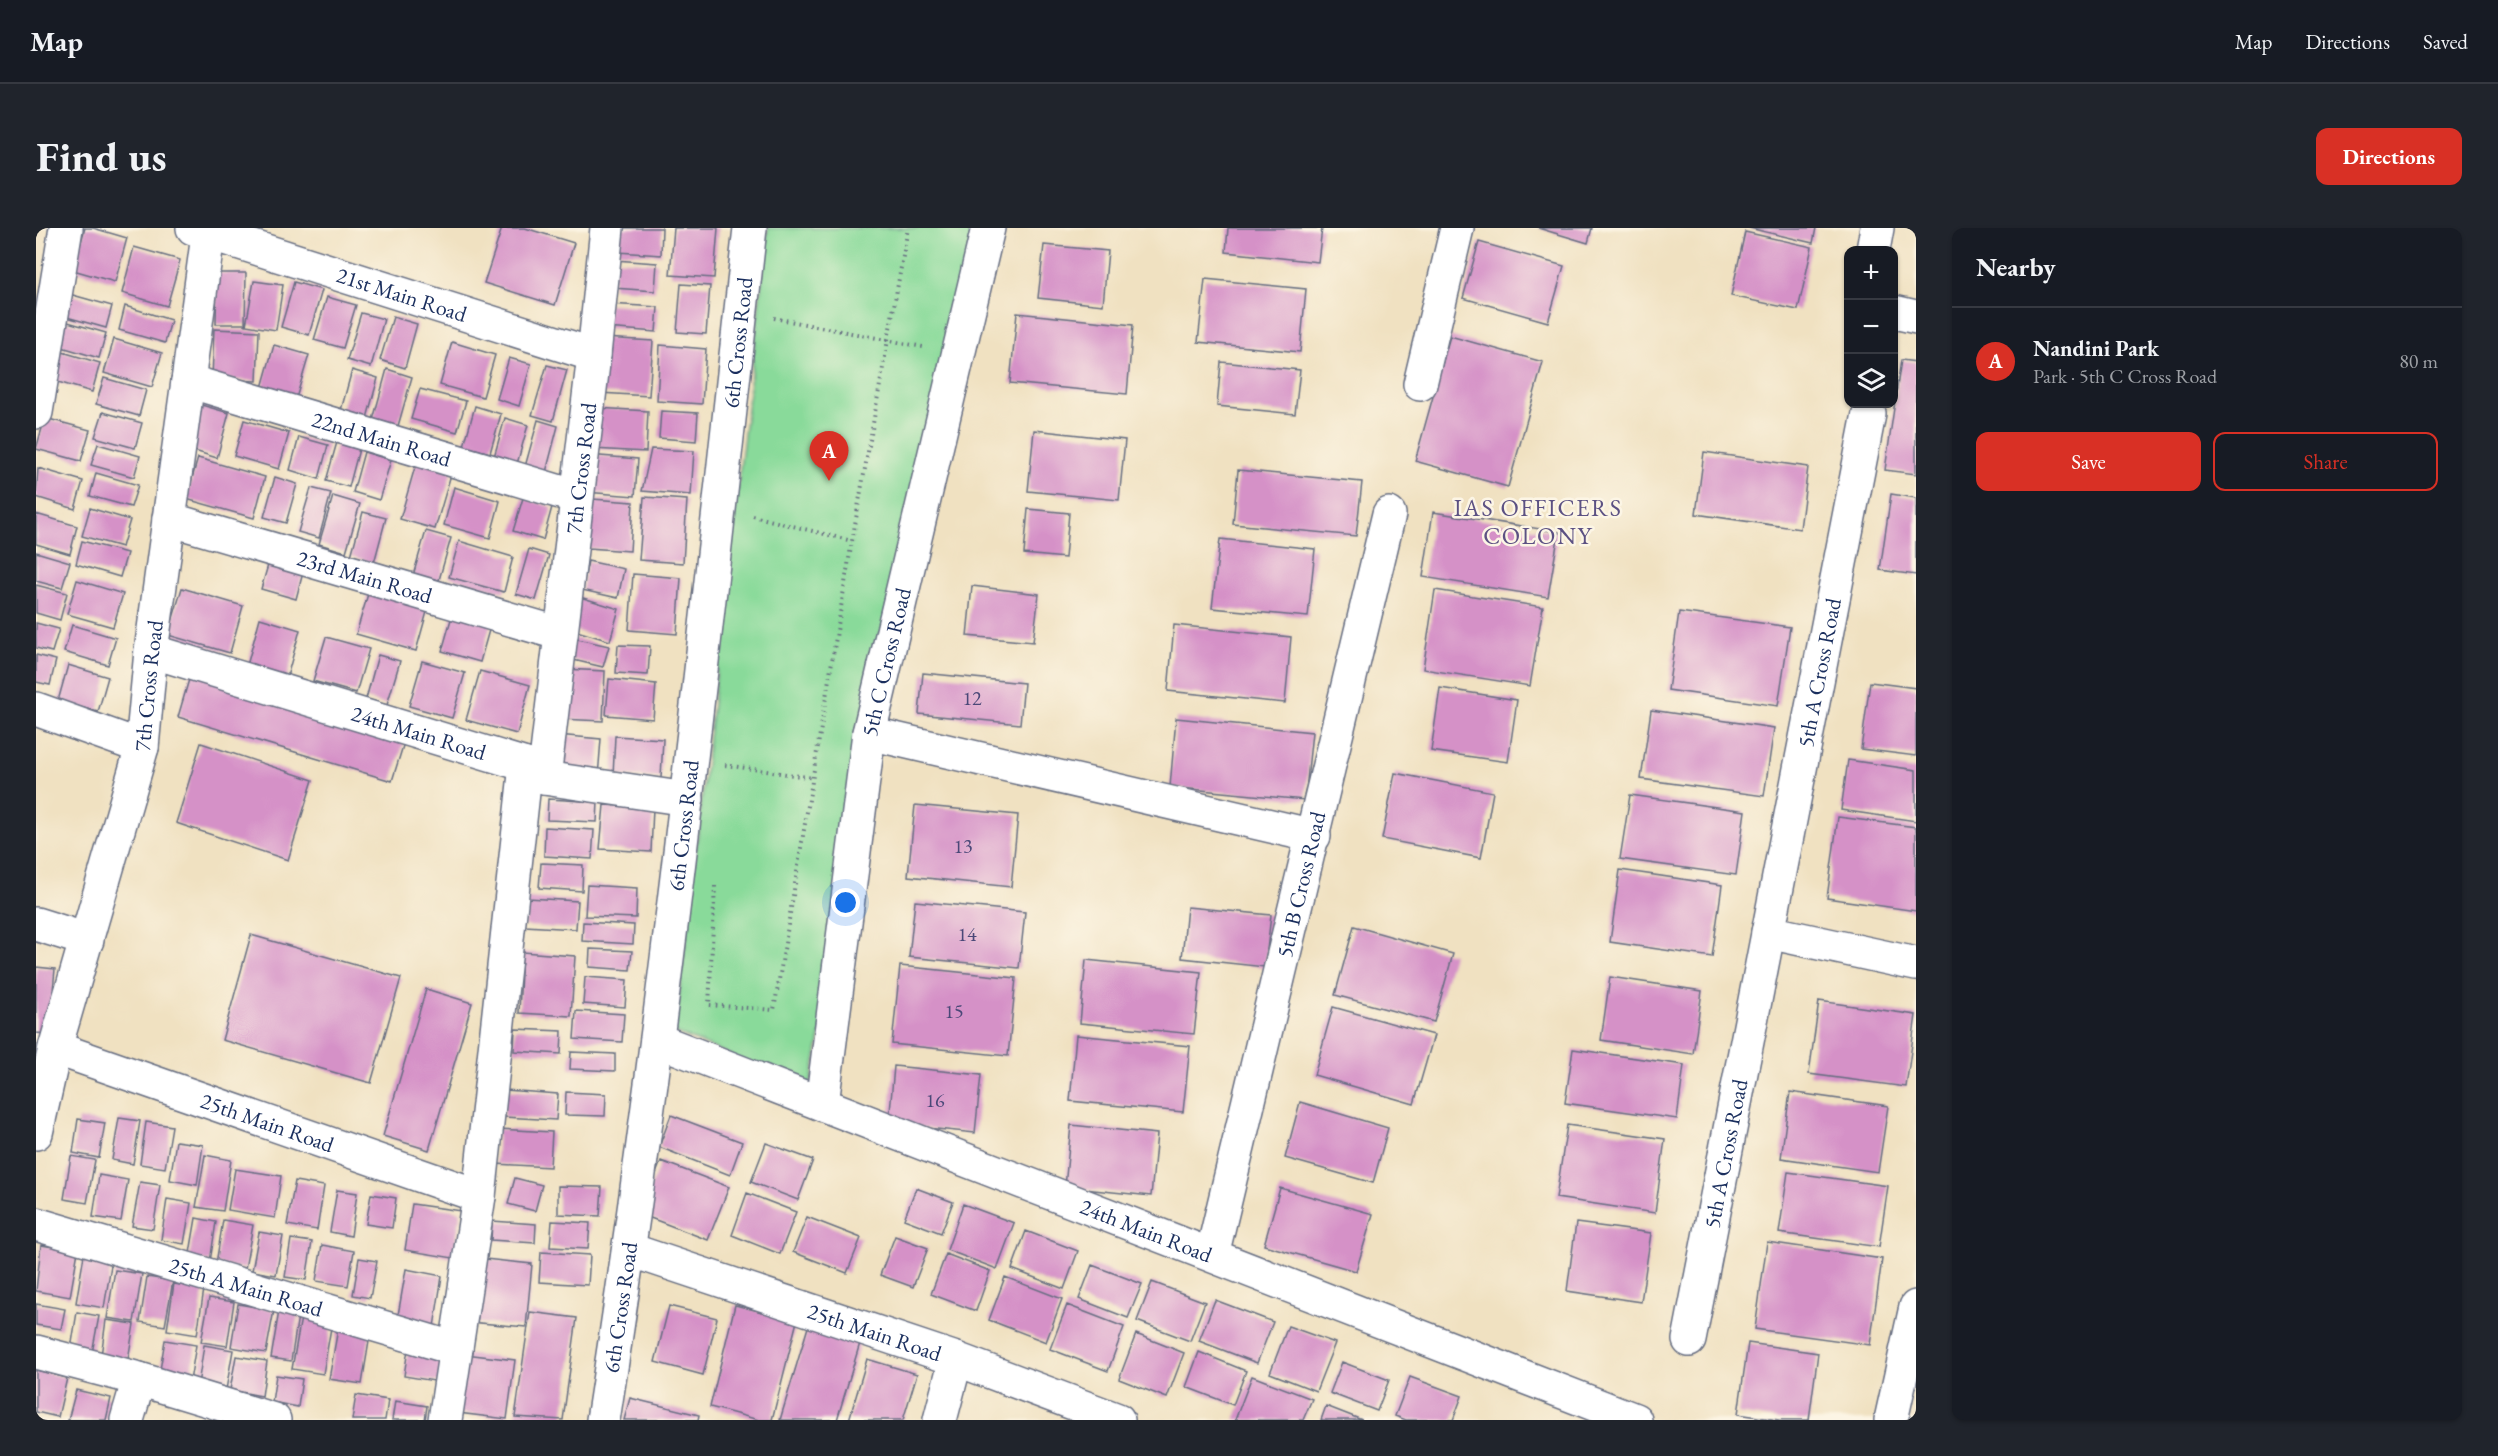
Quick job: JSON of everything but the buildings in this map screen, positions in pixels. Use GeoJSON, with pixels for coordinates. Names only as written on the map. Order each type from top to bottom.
{"type":"FeatureCollection","features":[{"type":"Feature","properties":{"kind":"street"},"geometry":{"type":"LineString","coordinates":[[36,412],[66,228]]}},
{"type":"Feature","properties":{"kind":"street","name":"6th Cross Road"},"geometry":{"type":"LineString","coordinates":[[603,1420],[630,1250],[687,798],[750,228]]}},
{"type":"Feature","properties":{"kind":"street","name":"5th C Cross Road"},"geometry":{"type":"LineString","coordinates":[[822,1104],[869,733],[988,228]]}},
{"type":"Feature","properties":{"kind":"street"},"geometry":{"type":"LineString","coordinates":[[1420,384],[1457,228]]}},
{"type":"Feature","properties":{"kind":"street"},"geometry":{"type":"LineString","coordinates":[[1874,246],[1877,228]]}},
{"type":"Feature","properties":{"kind":"street","name":"7th Cross Road"},"geometry":{"type":"LineString","coordinates":[[36,1134],[55,1048],[142,747],[151,651],[188,381],[203,230]]}},
{"type":"Feature","properties":{"kind":"street","name":"21st Main Road"},"geometry":{"type":"LineString","coordinates":[[203,230],[594,355]]}},
{"type":"Feature","properties":{"kind":"street","name":"7th Cross Road"},"geometry":{"type":"LineString","coordinates":[[535,772],[561,634],[594,355],[601,230]]}},
{"type":"Feature","properties":{"kind":"street"},"geometry":{"type":"LineString","coordinates":[[1898,313],[1916,317]]}},
{"type":"Feature","properties":{"kind":"street","name":"22nd Main Road"},"geometry":{"type":"LineString","coordinates":[[188,381],[577,497]]}},
{"type":"Feature","properties":{"kind":"street","name":"5th A Cross Road"},"geometry":{"type":"LineString","coordinates":[[1689,1340],[1869,414]]}},
{"type":"Feature","properties":{"kind":"street","name":"5th B Cross Road"},"geometry":{"type":"LineString","coordinates":[[1212,1256],[1389,514]]}},
{"type":"Feature","properties":{"kind":"street","name":"23rd Main Road"},"geometry":{"type":"LineString","coordinates":[[169,519],[561,634]]}},
{"type":"Feature","properties":{"kind":"street","name":"24th Main Road"},"geometry":{"type":"LineString","coordinates":[[151,651],[535,772],[687,798]]}},
{"type":"Feature","properties":{"kind":"street"},"geometry":{"type":"LineString","coordinates":[[36,709],[142,747]]}},
{"type":"Feature","properties":{"kind":"street"},"geometry":{"type":"LineString","coordinates":[[869,733],[1314,836]]}},
{"type":"Feature","properties":{"kind":"street"},"geometry":{"type":"LineString","coordinates":[[446,1420],[479,1196],[535,772]]}},
{"type":"Feature","properties":{"kind":"street"},"geometry":{"type":"LineString","coordinates":[[36,924],[87,940]]}},
{"type":"Feature","properties":{"kind":"street"},"geometry":{"type":"LineString","coordinates":[[1768,932],[1916,964]]}},
{"type":"Feature","properties":{"kind":"street","name":"24th Main Road"},"geometry":{"type":"LineString","coordinates":[[657,1040],[1635,1420]]}},
{"type":"Feature","properties":{"kind":"street","name":"25th Main Road"},"geometry":{"type":"LineString","coordinates":[[55,1048],[479,1196]]}},
{"type":"Feature","properties":{"kind":"street","name":"25th A Main Road"},"geometry":{"type":"LineString","coordinates":[[36,1224],[456,1349]]}},
{"type":"Feature","properties":{"kind":"street","name":"25th Main Road"},"geometry":{"type":"LineString","coordinates":[[630,1250],[956,1359],[1118,1420]]}},
{"type":"Feature","properties":{"kind":"street"},"geometry":{"type":"LineString","coordinates":[[1891,1420],[1916,1308]]}},
{"type":"Feature","properties":{"kind":"street"},"geometry":{"type":"LineString","coordinates":[[36,1352],[139,1379],[274,1420]]}},
{"type":"Feature","properties":{"kind":"street"},"geometry":{"type":"LineString","coordinates":[[940,1420],[956,1359]]}},
{"type":"Feature","properties":{"kind":"street"},"geometry":{"type":"LineString","coordinates":[[127,1420],[139,1379]]}},
{"type":"Feature","properties":{"kind":"path"},"geometry":{"type":"LineString","coordinates":[[715,879],[709,1005],[774,1010],[852,540],[908,228]]}},
{"type":"Feature","properties":{"kind":"path"},"geometry":{"type":"LineString","coordinates":[[772,330],[775,307]]}},
{"type":"Feature","properties":{"kind":"path"},"geometry":{"type":"LineString","coordinates":[[773,318],[888,340]]}},
{"type":"Feature","properties":{"kind":"path"},"geometry":{"type":"LineString","coordinates":[[751,528],[753,504]]}},
{"type":"Feature","properties":{"kind":"path"},"geometry":{"type":"LineString","coordinates":[[752,516],[852,540]]}},
{"type":"Feature","properties":{"kind":"path"},"geometry":{"type":"LineString","coordinates":[[720,764],[813,778]]}},
{"type":"Feature","properties":{"kind":"green space"},"geometry":{"type":"Polygon","coordinates":[[[768,228],[979,228],[810,1088],[675,1032],[768,228]]]}},
{"type":"Feature","properties":{"kind":"place","name":"Nandini Park"},"geometry":{"type":"Point","coordinates":[829,481]}},
{"type":"Feature","properties":{"kind":"district","name":"IAS OFFICERS COLONY"},"geometry":{"type":"Point","coordinates":[1538,521]}}]}
